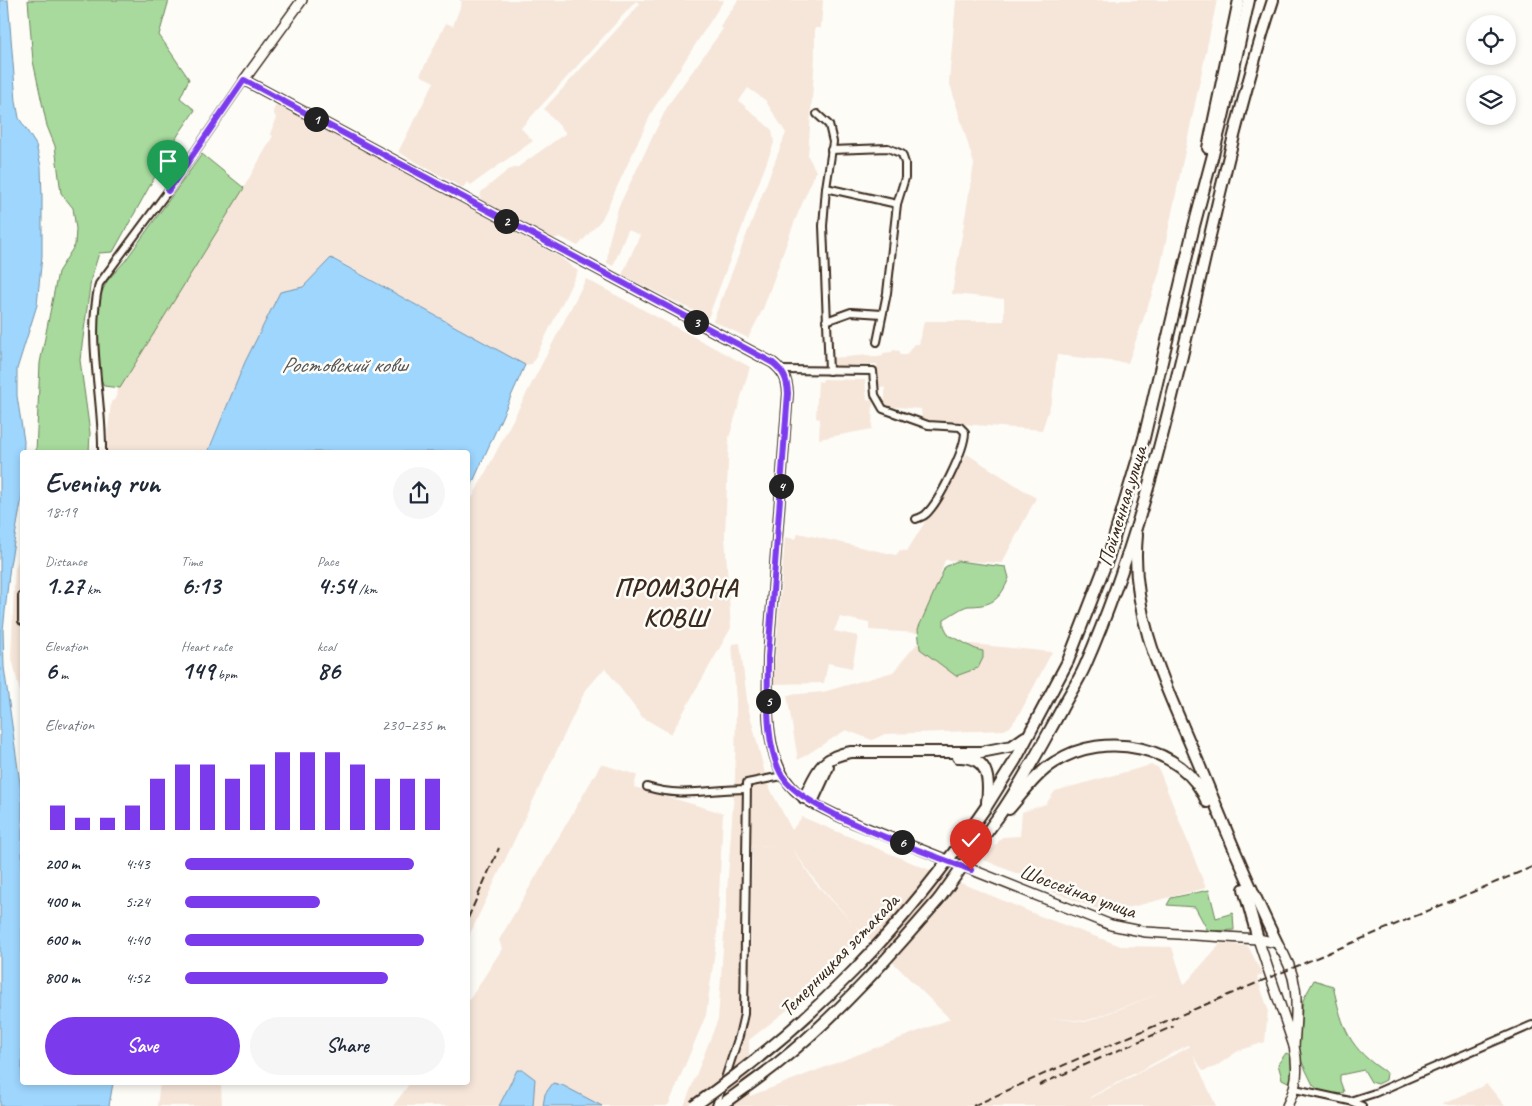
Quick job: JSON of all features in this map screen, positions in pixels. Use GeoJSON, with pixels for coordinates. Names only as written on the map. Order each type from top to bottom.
{"type":"FeatureCollection","features":[{"type":"Feature","properties":{"kind":"main road"},"geometry":{"type":"LineString","coordinates":[[302,0],[244,80],[773,363],[782,370]]}},
{"type":"Feature","properties":{"kind":"main road"},"geometry":{"type":"LineString","coordinates":[[1204,189],[1207,156],[1239,0]]}},
{"type":"Feature","properties":{"kind":"main road"},"geometry":{"type":"LineString","coordinates":[[1204,189],[1223,118],[1249,0]]}},
{"type":"Feature","properties":{"kind":"main road","name":"Пойменная улица"},"geometry":{"type":"LineString","coordinates":[[999,815],[1032,766],[1084,669],[1126,559],[1161,441],[1221,184],[1255,54],[1273,0]]}},
{"type":"Feature","properties":{"kind":"main road","name":"Пойменная улица"},"geometry":{"type":"LineString","coordinates":[[986,807],[1068,661],[1108,558],[1144,438],[1204,189]]}},
{"type":"Feature","properties":{"kind":"main road","name":"Шоссейная улица"},"geometry":{"type":"LineString","coordinates":[[782,370],[787,379],[788,393],[768,657],[768,698],[775,757],[782,776],[808,800],[873,831],[1111,925],[1146,932],[1258,939]]}},
{"type":"Feature","properties":{"kind":"main road"},"geometry":{"type":"LineString","coordinates":[[1147,487],[1137,536],[1138,581],[1152,649],[1163,682],[1267,923],[1286,957],[1296,982],[1294,1046]]}},
{"type":"Feature","properties":{"kind":"main road"},"geometry":{"type":"LineString","coordinates":[[808,800],[823,763],[835,754],[851,752],[981,752],[1012,746],[1028,735]]}},
{"type":"Feature","properties":{"kind":"main road"},"geometry":{"type":"LineString","coordinates":[[999,815],[1006,812],[1056,761],[1073,754],[1106,746],[1144,749],[1164,756],[1190,776],[1204,792],[1247,898],[1258,939],[1294,1046],[1298,1064],[1295,1089],[1287,1106]]}},
{"type":"Feature","properties":{"kind":"main road"},"geometry":{"type":"LineString","coordinates":[[808,800],[828,767],[839,760],[967,757],[982,765],[987,776],[989,787],[986,807]]}},
{"type":"Feature","properties":{"kind":"main road","name":"Темерницкая эстакада"},"geometry":{"type":"LineString","coordinates":[[694,1106],[769,1051],[860,966],[927,890],[986,807]]}},
{"type":"Feature","properties":{"kind":"main road","name":"Темерницкая эстакада"},"geometry":{"type":"LineString","coordinates":[[718,1106],[779,1062],[871,976],[939,899],[999,815]]}},
{"type":"Feature","properties":{"kind":"main road"},"geometry":{"type":"LineString","coordinates":[[1258,939],[1267,923]]}},
{"type":"Feature","properties":{"kind":"main road"},"geometry":{"type":"LineString","coordinates":[[1258,939],[1277,943]]}},
{"type":"Feature","properties":{"kind":"street"},"geometry":{"type":"LineString","coordinates":[[102,450],[102,424],[95,372],[95,302],[99,284],[168,191],[244,80]]}},
{"type":"Feature","properties":{"kind":"street"},"geometry":{"type":"LineString","coordinates":[[818,114],[829,125],[832,135],[823,226],[829,371]]}},
{"type":"Feature","properties":{"kind":"street"},"geometry":{"type":"LineString","coordinates":[[831,150],[888,148],[902,154],[905,163],[905,178],[897,204],[887,293],[877,342]]}},
{"type":"Feature","properties":{"kind":"street"},"geometry":{"type":"LineString","coordinates":[[826,188],[897,204]]}},
{"type":"Feature","properties":{"kind":"street"},"geometry":{"type":"LineString","coordinates":[[826,321],[851,312],[882,314]]}},
{"type":"Feature","properties":{"kind":"street"},"geometry":{"type":"LineString","coordinates":[[782,370],[874,371],[875,395],[883,409],[918,422],[960,427],[965,432],[965,442],[953,470],[926,514],[916,519]]}},
{"type":"Feature","properties":{"kind":"street"},"geometry":{"type":"LineString","coordinates":[[647,787],[674,793],[746,786],[782,776]]}},
{"type":"Feature","properties":{"kind":"street"},"geometry":{"type":"LineString","coordinates":[[718,1106],[744,1014],[746,786]]}},
{"type":"Feature","properties":{"kind":"street"},"geometry":{"type":"LineString","coordinates":[[1350,1100],[1375,1093],[1532,1024]]}},
{"type":"Feature","properties":{"kind":"street"},"geometry":{"type":"LineString","coordinates":[[1295,1089],[1350,1100],[1362,1106]]}},
{"type":"Feature","properties":{"kind":"shaded area"},"geometry":{"type":"Polygon","coordinates":[[[459,0],[724,0],[653,110],[602,219],[578,246],[560,237],[553,239],[480,199],[481,192],[508,170],[518,167],[566,133],[544,109],[640,4],[636,1],[521,128],[533,141],[471,185],[467,182],[463,188],[398,152],[434,82],[420,75],[446,23],[453,26],[462,2],[459,0]]]}},
{"type":"Feature","properties":{"kind":"shaded area"},"geometry":{"type":"Polygon","coordinates":[[[738,0],[823,0],[821,28],[815,28],[815,58],[808,156],[816,171],[794,223],[763,309],[748,338],[713,321],[786,133],[765,100],[748,88],[739,101],[772,130],[774,143],[708,318],[622,275],[640,235],[628,230],[613,266],[607,263],[609,241],[618,208],[668,105],[723,29],[720,27],[738,0]]]}},
{"type":"Feature","properties":{"kind":"shaded area"},"geometry":{"type":"Polygon","coordinates":[[[956,0],[1217,0],[1159,274],[1128,363],[1057,355],[1052,400],[1042,430],[922,421],[921,409],[885,406],[885,388],[877,386],[877,364],[833,367],[832,358],[870,355],[870,357],[878,357],[883,356],[883,353],[892,352],[893,350],[900,351],[900,355],[906,355],[914,344],[919,344],[924,321],[1004,321],[1004,299],[952,294],[974,164],[949,81],[956,0]]]}},
{"type":"Feature","properties":{"kind":"shaded area"},"geometry":{"type":"Polygon","coordinates":[[[276,104],[399,168],[560,257],[578,271],[532,364],[525,365],[335,259],[303,287],[280,292],[245,362],[208,450],[106,450],[111,402],[115,399],[121,380],[244,187],[273,136],[270,134],[276,118],[273,112],[276,104]]]}},
{"type":"Feature","properties":{"kind":"shaded area"},"geometry":{"type":"Polygon","coordinates":[[[586,279],[750,367],[729,438],[725,536],[731,628],[671,734],[642,717],[605,668],[585,691],[470,934],[470,502],[586,279]]]}},
{"type":"Feature","properties":{"kind":"shaded area"},"geometry":{"type":"Polygon","coordinates":[[[823,379],[865,380],[867,399],[873,401],[872,429],[819,439],[820,419],[816,418],[818,381],[822,382],[823,379]]]}},
{"type":"Feature","properties":{"kind":"shaded area"},"geometry":{"type":"Polygon","coordinates":[[[967,454],[1036,498],[1002,563],[945,560],[922,631],[918,633],[869,630],[869,623],[840,617],[834,631],[858,636],[852,668],[828,663],[824,683],[773,684],[785,537],[796,539],[798,533],[896,555],[900,550],[907,551],[967,454]]]}},
{"type":"Feature","properties":{"kind":"shaded area"},"geometry":{"type":"Polygon","coordinates":[[[20,555],[20,692],[11,655],[15,569],[20,555]]]}},
{"type":"Feature","properties":{"kind":"shaded area"},"geometry":{"type":"Polygon","coordinates":[[[921,639],[1052,652],[1020,713],[1010,727],[1004,730],[885,734],[872,740],[846,730],[798,760],[787,695],[823,692],[893,672],[921,639]]]}},
{"type":"Feature","properties":{"kind":"shaded area"},"geometry":{"type":"Polygon","coordinates":[[[740,643],[748,707],[768,785],[792,830],[802,817],[1040,916],[1121,946],[1172,947],[1184,985],[1221,943],[1248,946],[1263,975],[1257,977],[1268,1009],[1265,1042],[1238,1051],[1215,1067],[1203,1071],[1193,1055],[1216,1106],[684,1106],[718,1019],[735,777],[736,701],[732,644],[740,643]],[[751,845],[749,1039],[752,845],[751,845]],[[791,847],[815,883],[851,921],[817,883],[791,847]],[[855,925],[862,933],[791,1007],[749,1040],[750,1096],[950,1019],[855,925]],[[1161,993],[1086,1021],[1049,1018],[1086,1022],[1161,993]],[[1188,1045],[1090,1097],[1189,1047],[1188,1045]]]}},
{"type":"Feature","properties":{"kind":"shaded area"},"geometry":{"type":"Polygon","coordinates":[[[601,764],[637,775],[634,787],[723,813],[717,937],[706,1015],[669,1104],[666,1106],[393,1106],[409,1085],[470,1085],[470,999],[502,949],[499,940],[601,764]]]}},
{"type":"Feature","properties":{"kind":"shaded area"},"geometry":{"type":"Polygon","coordinates":[[[1151,765],[1158,767],[1206,888],[1108,913],[1050,891],[1052,888],[984,860],[1002,837],[1020,836],[1022,812],[1046,804],[1055,791],[1151,765]]]}},
{"type":"Feature","properties":{"kind":"shaded area"},"geometry":{"type":"Polygon","coordinates":[[[1487,1084],[1505,1106],[1441,1105],[1487,1084]]]}},
{"type":"Feature","properties":{"kind":"shaded area"},"geometry":{"type":"Polygon","coordinates":[[[160,1085],[221,1085],[222,1106],[157,1106],[160,1085]]]}},
{"type":"Feature","properties":{"kind":"green space"},"geometry":{"type":"Polygon","coordinates":[[[28,0],[169,0],[159,35],[189,79],[180,98],[195,110],[178,135],[113,252],[99,253],[91,279],[80,360],[90,433],[89,450],[36,450],[40,363],[58,272],[75,245],[76,229],[73,208],[61,193],[55,146],[47,126],[33,61],[28,0]]]}},
{"type":"Feature","properties":{"kind":"green space"},"geometry":{"type":"Polygon","coordinates":[[[202,154],[244,188],[120,388],[104,386],[98,373],[97,317],[101,294],[107,281],[125,261],[202,154]]]}},
{"type":"Feature","properties":{"kind":"green space"},"geometry":{"type":"Polygon","coordinates":[[[957,561],[1006,567],[1009,578],[1002,592],[994,600],[983,605],[965,607],[944,619],[944,626],[949,636],[983,651],[983,658],[978,668],[956,676],[920,649],[918,629],[945,567],[957,561]]]}},
{"type":"Feature","properties":{"kind":"green space"},"geometry":{"type":"Polygon","coordinates":[[[1209,890],[1216,918],[1233,913],[1234,930],[1208,931],[1195,907],[1167,905],[1171,898],[1209,890]]]}},
{"type":"Feature","properties":{"kind":"green space"},"geometry":{"type":"Polygon","coordinates":[[[1314,980],[1333,986],[1340,1014],[1349,1036],[1364,1055],[1387,1073],[1386,1080],[1378,1084],[1371,1082],[1364,1070],[1340,1075],[1344,1092],[1337,1095],[1322,1093],[1313,1085],[1298,1054],[1303,1000],[1314,980]]]}},
{"type":"Feature","properties":{"kind":"green space"},"geometry":{"type":"Polygon","coordinates":[[[1286,1053],[1291,1055],[1292,1080],[1288,1082],[1282,1079],[1278,1064],[1286,1053]]]}},
{"type":"Feature","properties":{"kind":"water"},"geometry":{"type":"Polygon","coordinates":[[[0,0],[8,0],[16,101],[19,118],[36,145],[41,166],[42,197],[42,256],[37,305],[17,369],[17,396],[24,450],[20,450],[20,508],[10,565],[3,630],[4,667],[20,783],[20,1085],[113,1085],[109,1106],[0,1106],[0,0]]]}},
{"type":"Feature","properties":{"kind":"water","name":"Ростовский ковш"},"geometry":{"type":"Polygon","coordinates":[[[331,258],[525,365],[470,489],[470,450],[209,450],[245,362],[280,292],[303,287],[331,258]]]}},
{"type":"Feature","properties":{"kind":"water"},"geometry":{"type":"Polygon","coordinates":[[[517,1070],[523,1070],[535,1079],[533,1106],[499,1106],[517,1070]]]}},
{"type":"Feature","properties":{"kind":"water"},"geometry":{"type":"Polygon","coordinates":[[[553,1083],[562,1085],[602,1106],[543,1106],[545,1094],[553,1083]]]}},
{"type":"Feature","properties":{"kind":"railway"},"geometry":{"type":"LineString","coordinates":[[470,913],[499,848]]}},
{"type":"Feature","properties":{"kind":"railway"},"geometry":{"type":"LineString","coordinates":[[973,1106],[1093,1052],[1532,867]]}},
{"type":"Feature","properties":{"kind":"railway"},"geometry":{"type":"LineString","coordinates":[[1039,1085],[1174,1026]]}},
{"type":"Feature","properties":{"kind":"district","name":"ПРОМЗОНА КОВШ"},"geometry":{"type":"Point","coordinates":[676,602]}},
{"type":"Feature","properties":{"kind":"route"},"geometry":{"type":"LineString","coordinates":[[168,191],[244,80],[773,363],[782,370],[787,379],[788,393],[768,657],[770,731],[775,757],[782,776],[804,798],[849,821],[971,870]]}}]}
